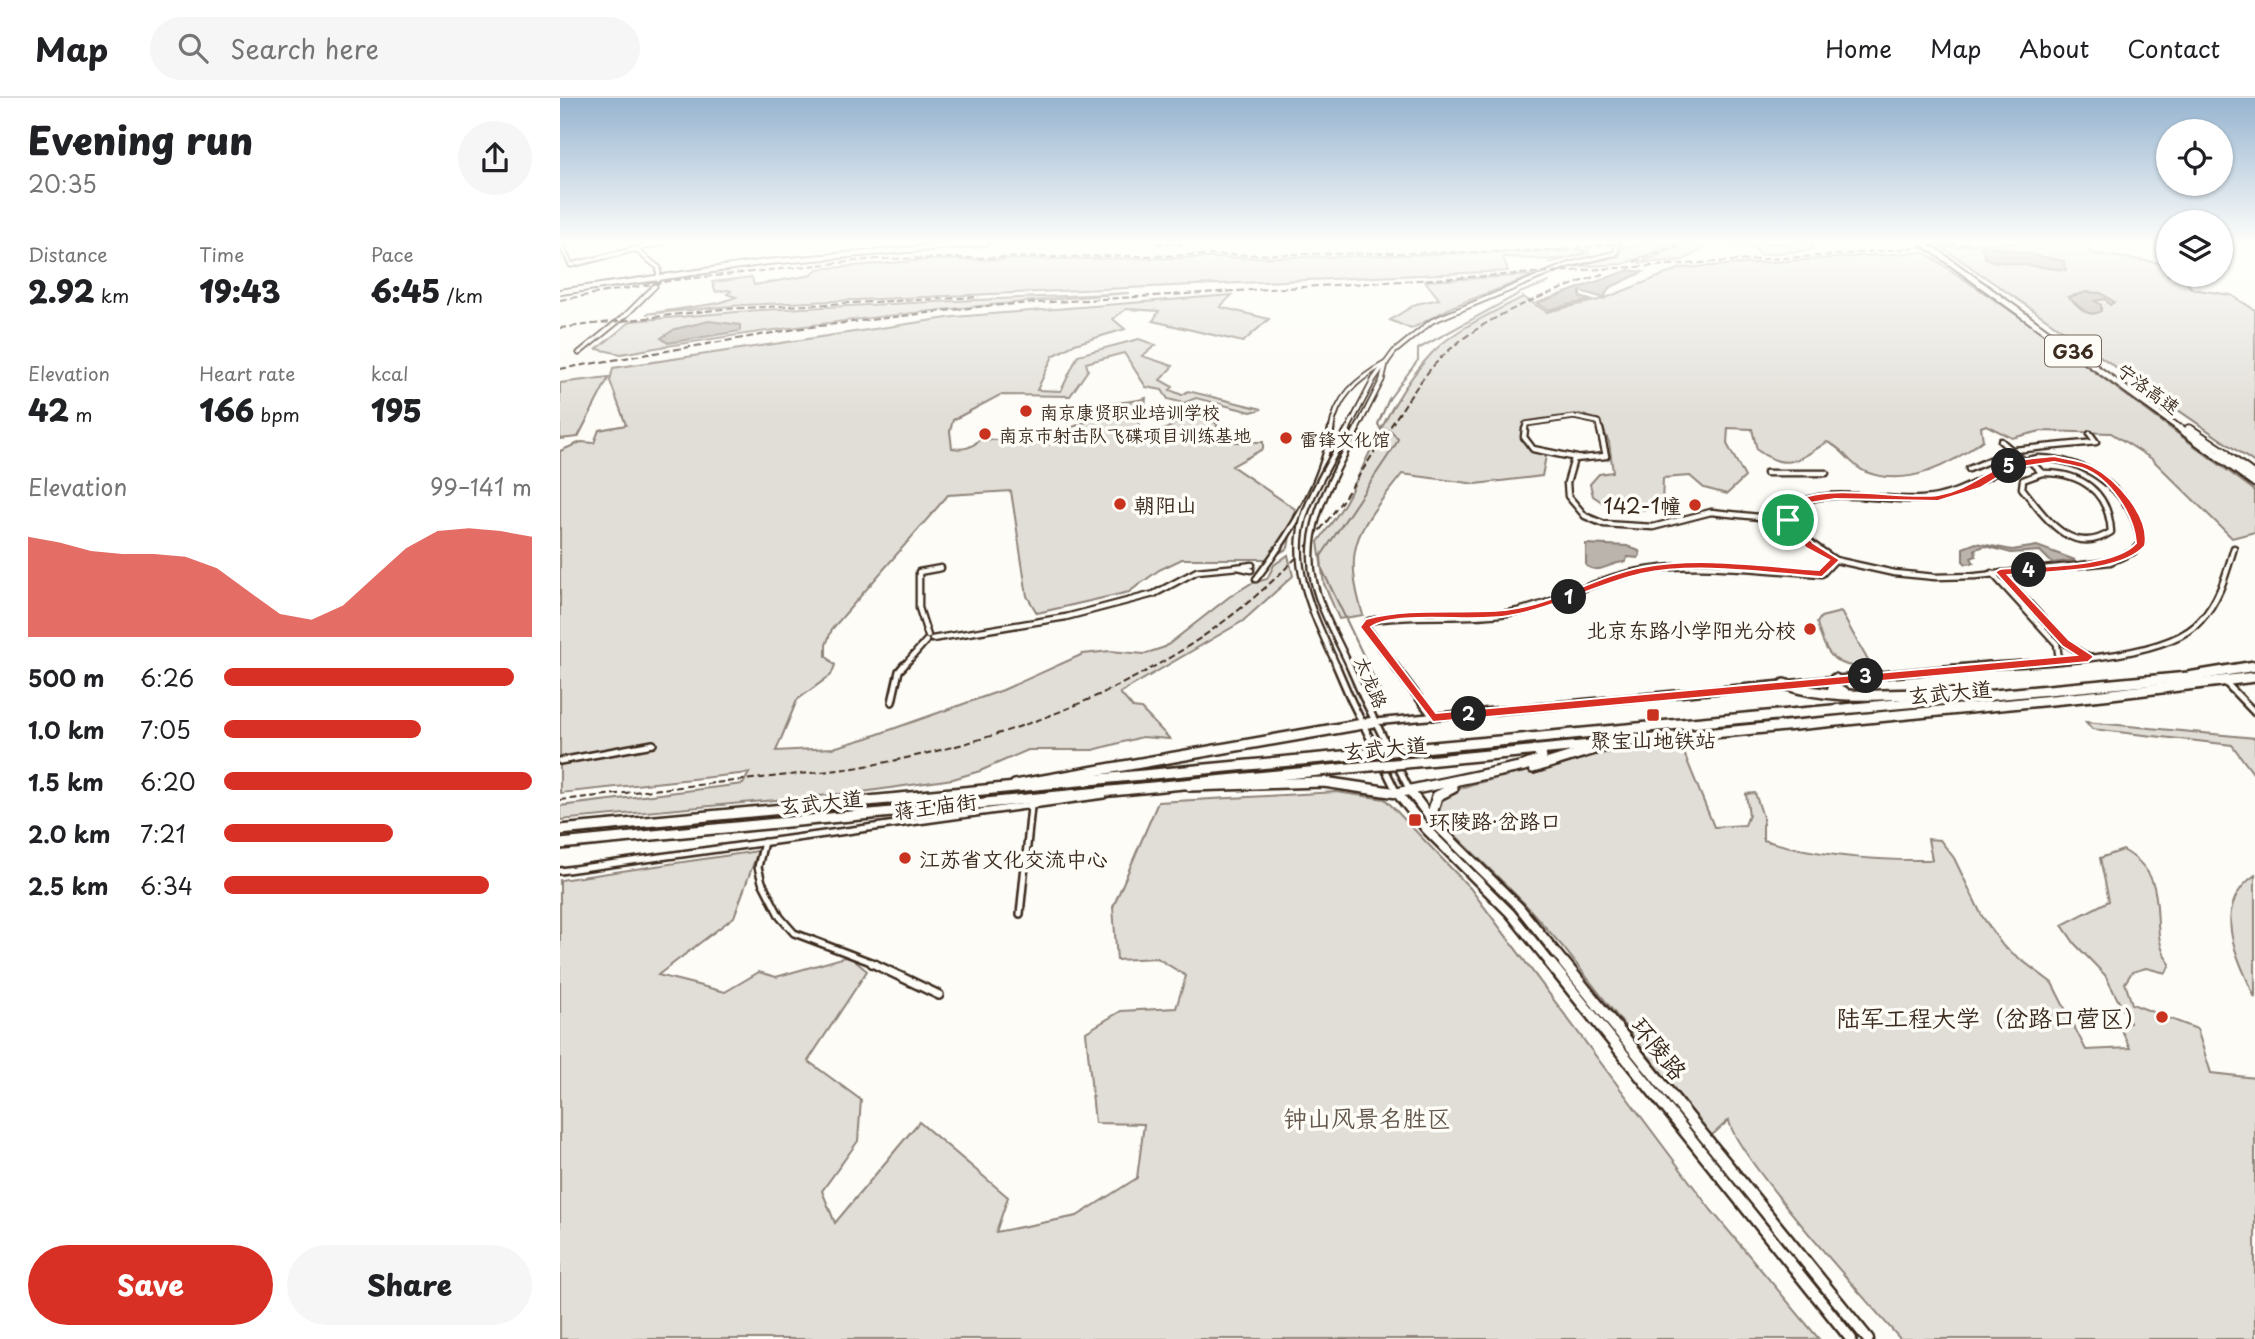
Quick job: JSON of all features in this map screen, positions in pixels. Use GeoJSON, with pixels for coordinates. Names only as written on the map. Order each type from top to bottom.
{"type":"FeatureCollection","features":[{"type":"Feature","properties":{"kind":"highway","name":"宁洛高速"},"geometry":{"type":"LineString","coordinates":[[2004,301],[2255,485]]}},
{"type":"Feature","properties":{"kind":"highway","name":"宁洛高速"},"geometry":{"type":"LineString","coordinates":[[2010,301],[2255,474]]}},
{"type":"Feature","properties":{"kind":"highway","name":"玄武大道"},"geometry":{"type":"LineString","coordinates":[[560,830],[2226,672],[2255,665]]}},
{"type":"Feature","properties":{"kind":"highway","name":"玄武大道"},"geometry":{"type":"LineString","coordinates":[[560,844],[2253,678]]}},
{"type":"Feature","properties":{"kind":"highway"},"geometry":{"type":"LineString","coordinates":[[1835,679],[1833,688],[1850,694]]}},
{"type":"Feature","properties":{"kind":"highway"},"geometry":{"type":"LineString","coordinates":[[1784,684],[1812,693],[1928,692],[1977,695]]}},
{"type":"Feature","properties":{"kind":"highway"},"geometry":{"type":"LineString","coordinates":[[988,791],[1100,767],[1153,763],[1374,722]]}},
{"type":"Feature","properties":{"kind":"highway"},"geometry":{"type":"LineString","coordinates":[[1434,823],[1433,804],[1437,796],[1446,790],[1546,765],[1591,751],[1608,742]]}},
{"type":"Feature","properties":{"kind":"highway"},"geometry":{"type":"LineString","coordinates":[[1146,785],[1220,788],[1324,782],[1397,793],[1524,766],[1542,759],[1541,753],[1532,750]]}},
{"type":"Feature","properties":{"kind":"main road","name":"环陵路"},"geometry":{"type":"LineString","coordinates":[[1410,791],[1434,823],[1519,906],[1868,1339]]}},
{"type":"Feature","properties":{"kind":"main road","name":"环陵路"},"geometry":{"type":"LineString","coordinates":[[1397,793],[1426,829],[1510,913],[1851,1339]]}},
{"type":"Feature","properties":{"kind":"street"},"geometry":{"type":"LineString","coordinates":[[579,353],[640,301]]}},
{"type":"Feature","properties":{"kind":"street","name":"太龙路"},"geometry":{"type":"LineString","coordinates":[[1410,791],[1374,722],[1314,584],[1310,536],[1319,505],[1382,380],[1386,363],[1406,340],[1432,321],[1481,301]]}},
{"type":"Feature","properties":{"kind":"street"},"geometry":{"type":"LineString","coordinates":[[1386,363],[1374,379],[1310,501],[1299,538],[1299,566],[1305,592],[1351,700],[1397,793]]}},
{"type":"Feature","properties":{"kind":"street"},"geometry":{"type":"LineString","coordinates":[[1256,579],[1269,562],[1319,470],[1328,449],[1337,406],[1361,378],[1386,363]]}},
{"type":"Feature","properties":{"kind":"street"},"geometry":{"type":"LineString","coordinates":[[1577,458],[1533,449],[1524,437],[1526,424],[1574,417],[1598,422],[1606,456],[1574,459],[1567,484],[1568,496],[1573,506],[1585,516],[1604,524],[1653,527],[1711,512],[1788,520],[1810,546],[1835,560],[1894,573],[1935,577],[2110,562],[2133,552],[2141,544],[2140,524],[2123,498],[2103,478],[2087,467],[2064,460],[2027,461],[2010,465],[1974,488],[1938,498],[1835,496],[1800,501],[1790,508],[1788,520]]}},
{"type":"Feature","properties":{"kind":"street"},"geometry":{"type":"LineString","coordinates":[[1969,468],[2010,450],[2096,442],[2090,434]]}},
{"type":"Feature","properties":{"kind":"street"},"geometry":{"type":"LineString","coordinates":[[2001,441],[2042,473],[2068,473],[2084,483],[2108,513],[2111,532],[2105,538],[2088,542],[2059,531],[2022,488],[2023,480],[2042,473]]}},
{"type":"Feature","properties":{"kind":"street"},"geometry":{"type":"LineString","coordinates":[[1766,473],[1826,473]]}},
{"type":"Feature","properties":{"kind":"street"},"geometry":{"type":"LineString","coordinates":[[1374,722],[2059,660],[2152,648],[2179,637],[2200,622],[2220,594],[2234,548]]}},
{"type":"Feature","properties":{"kind":"street"},"geometry":{"type":"LineString","coordinates":[[1433,717],[1366,627],[1369,621],[1412,615],[1507,613],[1569,597],[1615,578],[1644,570],[1718,566],[1822,574],[1835,560]]}},
{"type":"Feature","properties":{"kind":"street"},"geometry":{"type":"LineString","coordinates":[[892,702],[900,671],[928,639],[1056,619],[1154,594],[1196,571],[1251,567]]}},
{"type":"Feature","properties":{"kind":"street"},"geometry":{"type":"LineString","coordinates":[[928,639],[919,608],[919,572],[941,568]]}},
{"type":"Feature","properties":{"kind":"street"},"geometry":{"type":"LineString","coordinates":[[2000,572],[2066,643],[2088,657]]}},
{"type":"Feature","properties":{"kind":"street"},"geometry":{"type":"LineString","coordinates":[[1992,573],[2057,644],[2059,660]]}},
{"type":"Feature","properties":{"kind":"street"},"geometry":{"type":"LineString","coordinates":[[2225,682],[2255,713]]}},
{"type":"Feature","properties":{"kind":"street"},"geometry":{"type":"LineString","coordinates":[[560,761],[653,744]]}},
{"type":"Feature","properties":{"kind":"street","name":"蒋王庙街"},"geometry":{"type":"LineString","coordinates":[[560,871],[1088,799],[1146,785]]}},
{"type":"Feature","properties":{"kind":"street"},"geometry":{"type":"LineString","coordinates":[[1020,914],[1031,807]]}},
{"type":"Feature","properties":{"kind":"street"},"geometry":{"type":"LineString","coordinates":[[764,842],[758,867],[762,882],[780,917],[794,933],[852,953],[939,995]]}},
{"type":"Feature","properties":{"kind":"green space"},"geometry":{"type":"Polygon","coordinates":[[[835,301],[743,305],[646,314],[719,303],[835,301]]]}},
{"type":"Feature","properties":{"kind":"green space"},"geometry":{"type":"Polygon","coordinates":[[[958,301],[1038,301],[875,317],[621,354],[597,349],[631,321],[760,310],[958,301]]]}},
{"type":"Feature","properties":{"kind":"green space"},"geometry":{"type":"Polygon","coordinates":[[[1157,301],[1226,301],[1220,307],[1269,319],[1243,342],[1153,321],[1159,311],[1126,309],[1113,319],[1125,329],[1075,344],[1053,356],[1037,390],[1061,391],[1078,355],[1139,339],[1156,345],[1142,356],[1173,366],[1160,380],[1173,387],[1170,390],[1182,395],[1188,391],[1262,409],[1251,412],[1196,398],[1184,403],[1168,399],[1162,390],[1146,387],[1124,353],[1086,363],[1088,370],[1070,396],[1000,395],[953,420],[950,431],[952,448],[967,448],[980,439],[1036,442],[1043,433],[1068,429],[1088,421],[1090,417],[1075,415],[1084,410],[1146,398],[1145,407],[1150,408],[1137,419],[1143,433],[1151,433],[1165,430],[1193,407],[1217,424],[1214,442],[1263,442],[1263,449],[1232,466],[1295,509],[1288,548],[1269,559],[1182,559],[1159,570],[1129,592],[1037,613],[1027,596],[1011,491],[948,495],[832,629],[826,645],[826,656],[835,665],[831,675],[797,700],[776,751],[833,748],[867,738],[1003,690],[1083,654],[1110,651],[1144,654],[1165,647],[1229,597],[1250,584],[1267,579],[1274,565],[1288,555],[1293,576],[1243,621],[1120,693],[1133,708],[1141,709],[1170,739],[1142,737],[1093,750],[1028,750],[980,771],[953,779],[862,792],[560,820],[560,806],[743,784],[749,773],[560,793],[560,451],[581,442],[594,443],[599,430],[626,425],[610,381],[613,368],[954,317],[1157,301]]]}},
{"type":"Feature","properties":{"kind":"green space"},"geometry":{"type":"Polygon","coordinates":[[[1430,301],[1467,301],[1411,329],[1390,320],[1416,304],[1430,301]]]}},
{"type":"Feature","properties":{"kind":"green space"},"geometry":{"type":"Polygon","coordinates":[[[1515,301],[1529,301],[1547,312],[1595,301],[1996,301],[2255,491],[2255,532],[2232,538],[2152,459],[2111,433],[2041,431],[2012,438],[1986,425],[1981,427],[1983,440],[1957,458],[1928,471],[1897,477],[1881,476],[1860,469],[1838,448],[1827,442],[1793,461],[1777,461],[1757,450],[1752,429],[1728,428],[1727,444],[1745,477],[1727,494],[1704,488],[1690,476],[1663,478],[1662,505],[1635,511],[1618,509],[1593,496],[1590,484],[1599,474],[1613,472],[1609,442],[1599,420],[1580,414],[1523,423],[1521,436],[1529,448],[1546,456],[1542,476],[1476,484],[1402,474],[1375,509],[1358,538],[1354,571],[1363,615],[1339,619],[1324,584],[1318,542],[1345,503],[1406,386],[1442,344],[1487,315],[1515,301]]]}},
{"type":"Feature","properties":{"kind":"green space"},"geometry":{"type":"Polygon","coordinates":[[[2020,301],[2240,301],[2255,310],[2255,463],[2020,301]]]}},
{"type":"Feature","properties":{"kind":"green space"},"geometry":{"type":"Polygon","coordinates":[[[609,377],[578,437],[560,439],[560,383],[609,377]]]}},
{"type":"Feature","properties":{"kind":"green space"},"geometry":{"type":"Polygon","coordinates":[[[1841,612],[1871,666],[1849,666],[1841,663],[1824,644],[1817,623],[1821,617],[1841,612]]]}},
{"type":"Feature","properties":{"kind":"green space"},"geometry":{"type":"Polygon","coordinates":[[[2086,722],[2255,738],[2255,776],[2232,745],[2092,729],[2086,722]]]}},
{"type":"Feature","properties":{"kind":"green space"},"geometry":{"type":"Polygon","coordinates":[[[1680,743],[1714,827],[1745,825],[1749,815],[1746,794],[1755,793],[1763,817],[1763,840],[1847,856],[1932,860],[1928,839],[1940,840],[1954,858],[1982,916],[2003,946],[2052,983],[2086,1050],[2130,1048],[2119,1025],[2130,1023],[2105,975],[2075,944],[2062,925],[2109,901],[2100,858],[2123,850],[2140,862],[2150,876],[2155,890],[2162,950],[2170,964],[2166,973],[2146,968],[2132,972],[2125,983],[2132,1004],[2197,1029],[2211,1073],[2255,1078],[2255,1339],[1900,1339],[1777,1194],[1736,1137],[1729,1120],[1711,1136],[1563,947],[1524,903],[1443,823],[1436,811],[1438,801],[1449,792],[1473,784],[1599,754],[1680,743]]]}},
{"type":"Feature","properties":{"kind":"green space","name":"钟山风景名胜区"},"geometry":{"type":"Polygon","coordinates":[[[1336,792],[1385,799],[1470,888],[1711,1210],[1819,1339],[560,1339],[560,880],[758,851],[734,917],[658,975],[725,992],[759,972],[776,977],[849,956],[867,971],[808,1061],[861,1100],[858,1141],[822,1191],[835,1223],[919,1122],[1008,1197],[996,1232],[1077,1216],[1137,1178],[1144,1124],[1095,1123],[1086,1032],[1121,1011],[1176,1008],[1186,976],[1157,958],[1117,960],[1113,907],[1158,802],[1336,792]]]}},
{"type":"Feature","properties":{"kind":"green space"},"geometry":{"type":"Polygon","coordinates":[[[2255,875],[2255,998],[2235,950],[2230,918],[2233,903],[2241,888],[2255,875]]]}},
{"type":"Feature","properties":{"kind":"shaded area"},"geometry":{"type":"Polygon","coordinates":[[[1543,301],[1586,301],[1548,310],[1537,303],[1543,301]]]}},
{"type":"Feature","properties":{"kind":"shaded area"},"geometry":{"type":"Polygon","coordinates":[[[2073,301],[2095,301],[2101,305],[2101,311],[2096,313],[2083,310],[2073,301]]]}},
{"type":"Feature","properties":{"kind":"shaded area"},"geometry":{"type":"Polygon","coordinates":[[[709,321],[740,325],[740,331],[668,343],[661,338],[675,329],[709,321]]]}},
{"type":"Feature","properties":{"kind":"shaded area"},"geometry":{"type":"Polygon","coordinates":[[[1976,543],[2012,550],[2037,546],[2075,560],[2052,563],[2040,551],[2011,553],[1986,546],[1975,549],[1976,556],[1971,558],[1974,563],[1966,564],[1963,561],[1963,548],[1976,543]]]}},
{"type":"Feature","properties":{"kind":"shaded area"},"geometry":{"type":"Polygon","coordinates":[[[1586,544],[1627,546],[1639,551],[1640,555],[1638,558],[1628,557],[1625,562],[1601,569],[1591,568],[1586,566],[1586,544]]]}},
{"type":"Feature","properties":{"kind":"waterway"},"geometry":{"type":"LineString","coordinates":[[1385,701],[1322,569],[1321,556],[1396,444],[1398,439],[1391,431],[1380,428],[1378,424],[1389,399],[1418,360],[1418,349],[1506,301]]}},
{"type":"Feature","properties":{"kind":"tunnel"},"geometry":{"type":"LineString","coordinates":[[1252,565],[1265,568]]}},
{"type":"Feature","properties":{"kind":"railway"},"geometry":{"type":"LineString","coordinates":[[560,328],[723,309],[896,301]]}},
{"type":"Feature","properties":{"kind":"railway"},"geometry":{"type":"LineString","coordinates":[[560,369],[802,328],[986,306],[1071,301]]}},
{"type":"Feature","properties":{"kind":"railway"},"geometry":{"type":"LineString","coordinates":[[560,800],[860,767],[919,755],[1034,721],[1091,699],[1145,672],[1196,641],[1245,605],[1289,565],[1332,514],[1431,368],[1482,326],[1531,301]]}},
{"type":"Feature","properties":{"kind":"place","name":"南京康贤职业培训学校"},"geometry":{"type":"Point","coordinates":[1026,411]}},
{"type":"Feature","properties":{"kind":"place","name":"南京市射击队飞碟项目训练基地"},"geometry":{"type":"Point","coordinates":[985,434]}},
{"type":"Feature","properties":{"kind":"place","name":"雷锋文化馆"},"geometry":{"type":"Point","coordinates":[1286,438]}},
{"type":"Feature","properties":{"kind":"place","name":"朝阳山"},"geometry":{"type":"Point","coordinates":[1120,504]}},
{"type":"Feature","properties":{"kind":"place","name":"142-1幢"},"geometry":{"type":"Point","coordinates":[1695,505]}},
{"type":"Feature","properties":{"kind":"place","name":"北京东路小学阳光分校"},"geometry":{"type":"Point","coordinates":[1810,629]}},
{"type":"Feature","properties":{"kind":"place","name":"聚宝山地铁站"},"geometry":{"type":"Point","coordinates":[1653,715]}},
{"type":"Feature","properties":{"kind":"place","name":"环陵路·岔路口"},"geometry":{"type":"Point","coordinates":[1415,820]}},
{"type":"Feature","properties":{"kind":"place","name":"江苏省文化交流中心"},"geometry":{"type":"Point","coordinates":[905,858]}},
{"type":"Feature","properties":{"kind":"place","name":"陆军工程大学（岔路口营区）"},"geometry":{"type":"Point","coordinates":[2162,1017]}},
{"type":"Feature","properties":{"kind":"route"},"geometry":{"type":"LineString","coordinates":[[2035,459],[2054,459],[2087,467],[2103,478],[2123,498],[2140,524],[2141,544],[2133,552],[2110,562],[2000,572],[2066,643],[2088,657],[1433,717],[1366,627],[1369,621],[1398,616],[1507,613],[1569,597],[1615,578],[1644,570],[1718,566],[1822,574],[1835,560],[1810,546],[1788,520],[1790,508],[1800,501],[1835,496],[1914,500],[1938,498],[1959,494],[1977,486],[2010,465],[2035,459]]}}]}
